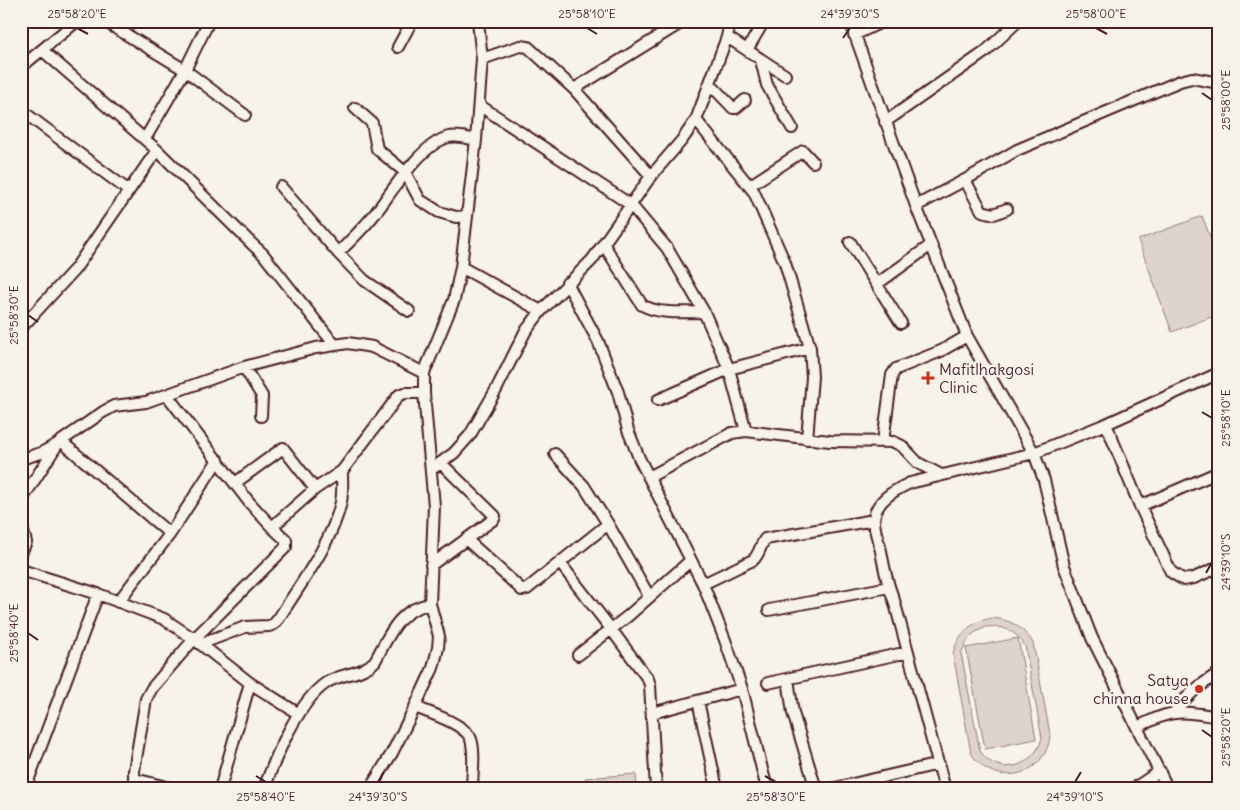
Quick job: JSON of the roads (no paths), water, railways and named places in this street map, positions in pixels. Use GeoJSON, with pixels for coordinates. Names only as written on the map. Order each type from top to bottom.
{"type":"FeatureCollection","features":[{"type":"Feature","properties":{"kind":"street"},"geometry":{"type":"LineString","coordinates":[[21,67],[77,21]]}},
{"type":"Feature","properties":{"kind":"street"},"geometry":{"type":"LineString","coordinates":[[104,21],[185,70],[245,115]]}},
{"type":"Feature","properties":{"kind":"street"},"geometry":{"type":"LineString","coordinates":[[145,139],[185,70],[208,21]]}},
{"type":"Feature","properties":{"kind":"street"},"geometry":{"type":"LineString","coordinates":[[398,47],[412,21]]}},
{"type":"Feature","properties":{"kind":"street"},"geometry":{"type":"LineString","coordinates":[[370,789],[392,753],[415,707],[433,668],[438,648],[439,636],[430,604],[436,466],[424,393],[424,373],[454,300],[461,268],[479,105],[482,60],[478,21]]}},
{"type":"Feature","properties":{"kind":"street"},"geometry":{"type":"LineString","coordinates":[[574,89],[684,21]]}},
{"type":"Feature","properties":{"kind":"street"},"geometry":{"type":"LineString","coordinates":[[719,21],[747,50],[785,75]]}},
{"type":"Feature","properties":{"kind":"street"},"geometry":{"type":"LineString","coordinates":[[747,50],[764,21]]}},
{"type":"Feature","properties":{"kind":"street"},"geometry":{"type":"LineString","coordinates":[[850,21],[916,206],[967,336],[1034,453],[1044,480],[1064,566],[1092,638],[1168,789]]}},
{"type":"Feature","properties":{"kind":"street"},"geometry":{"type":"LineString","coordinates":[[854,36],[884,21]]}},
{"type":"Feature","properties":{"kind":"street"},"geometry":{"type":"LineString","coordinates":[[885,122],[985,52],[1018,21]]}},
{"type":"Feature","properties":{"kind":"street"},"geometry":{"type":"LineString","coordinates":[[436,466],[454,453],[470,435],[496,390],[525,332],[541,311],[592,260],[651,176],[682,140],[696,120],[728,29]]}},
{"type":"Feature","properties":{"kind":"street"},"geometry":{"type":"LineString","coordinates":[[482,60],[520,46],[524,46],[537,54],[574,89],[651,176]]}},
{"type":"Feature","properties":{"kind":"street"},"geometry":{"type":"LineString","coordinates":[[42,50],[157,150],[263,254],[334,344]]}},
{"type":"Feature","properties":{"kind":"street"},"geometry":{"type":"LineString","coordinates":[[761,60],[767,85],[792,128]]}},
{"type":"Feature","properties":{"kind":"street"},"geometry":{"type":"LineString","coordinates":[[916,206],[1017,150],[1180,81],[1192,78],[1219,83]]}},
{"type":"Feature","properties":{"kind":"street"},"geometry":{"type":"LineString","coordinates":[[710,84],[734,108],[746,100]]}},
{"type":"Feature","properties":{"kind":"street"},"geometry":{"type":"LineString","coordinates":[[479,105],[631,205],[667,248],[704,312],[729,369],[746,431]]}},
{"type":"Feature","properties":{"kind":"street"},"geometry":{"type":"LineString","coordinates":[[355,108],[372,123],[377,149],[405,172],[420,200],[430,207],[456,217],[467,216]]}},
{"type":"Feature","properties":{"kind":"street"},"geometry":{"type":"LineString","coordinates":[[21,110],[129,190]]}},
{"type":"Feature","properties":{"kind":"street"},"geometry":{"type":"LineString","coordinates":[[696,120],[754,192],[785,262],[810,348],[812,377],[807,440]]}},
{"type":"Feature","properties":{"kind":"street"},"geometry":{"type":"LineString","coordinates":[[338,253],[377,212],[405,172],[430,148],[447,137],[454,136],[476,140]]}},
{"type":"Feature","properties":{"kind":"street"},"geometry":{"type":"LineString","coordinates":[[21,328],[75,268],[157,150]]}},
{"type":"Feature","properties":{"kind":"street"},"geometry":{"type":"LineString","coordinates":[[749,186],[803,151],[813,162]]}},
{"type":"Feature","properties":{"kind":"street"},"geometry":{"type":"LineString","coordinates":[[965,180],[982,211],[994,214],[1007,209]]}},
{"type":"Feature","properties":{"kind":"street"},"geometry":{"type":"LineString","coordinates":[[281,187],[364,280],[409,311]]}},
{"type":"Feature","properties":{"kind":"street"},"geometry":{"type":"LineString","coordinates":[[850,242],[901,323]]}},
{"type":"Feature","properties":{"kind":"street"},"geometry":{"type":"LineString","coordinates":[[604,245],[642,305],[649,309],[664,312],[704,312]]}},
{"type":"Feature","properties":{"kind":"street"},"geometry":{"type":"LineString","coordinates":[[877,284],[931,245]]}},
{"type":"Feature","properties":{"kind":"street"},"geometry":{"type":"LineString","coordinates":[[461,268],[541,311]]}},
{"type":"Feature","properties":{"kind":"street"},"geometry":{"type":"LineString","coordinates":[[567,284],[598,341],[618,392],[628,430],[649,477],[703,584],[742,689],[767,789]]}},
{"type":"Feature","properties":{"kind":"street"},"geometry":{"type":"LineString","coordinates":[[882,441],[892,376],[896,369],[941,351],[967,336]]}},
{"type":"Feature","properties":{"kind":"street"},"geometry":{"type":"LineString","coordinates":[[21,459],[41,454],[114,406],[146,402],[244,367],[334,344],[348,343],[372,347],[424,373]]}},
{"type":"Feature","properties":{"kind":"street"},"geometry":{"type":"LineString","coordinates":[[658,400],[729,369],[810,348]]}},
{"type":"Feature","properties":{"kind":"street"},"geometry":{"type":"LineString","coordinates":[[244,367],[262,396],[261,416]]}},
{"type":"Feature","properties":{"kind":"street"},"geometry":{"type":"LineString","coordinates":[[946,789],[894,600],[888,587],[874,520],[879,507],[887,496],[910,483],[1034,453],[1106,424],[1219,373]]}},
{"type":"Feature","properties":{"kind":"street"},"geometry":{"type":"LineString","coordinates":[[272,527],[315,489],[342,471],[399,395],[424,393]]}},
{"type":"Feature","properties":{"kind":"street"},"geometry":{"type":"LineString","coordinates":[[167,395],[235,483],[272,527],[286,540],[286,547],[149,694],[134,771],[134,784],[174,789]]}},
{"type":"Feature","properties":{"kind":"street"},"geometry":{"type":"LineString","coordinates":[[1106,424],[1140,506],[1171,572],[1184,580],[1194,578],[1219,567]]}},
{"type":"Feature","properties":{"kind":"street"},"geometry":{"type":"LineString","coordinates":[[649,477],[732,433],[746,431],[807,440],[894,442],[902,446],[918,463],[941,475]]}},
{"type":"Feature","properties":{"kind":"street"},"geometry":{"type":"LineString","coordinates":[[21,501],[60,443]]}},
{"type":"Feature","properties":{"kind":"street"},"geometry":{"type":"LineString","coordinates":[[60,443],[170,534]]}},
{"type":"Feature","properties":{"kind":"street"},"geometry":{"type":"LineString","coordinates":[[235,483],[283,448],[315,489]]}},
{"type":"Feature","properties":{"kind":"street"},"geometry":{"type":"LineString","coordinates":[[556,454],[584,486],[650,596]]}},
{"type":"Feature","properties":{"kind":"street"},"geometry":{"type":"LineString","coordinates":[[118,602],[170,534],[218,460]]}},
{"type":"Feature","properties":{"kind":"street"},"geometry":{"type":"LineString","coordinates":[[431,565],[467,540],[494,518],[495,515],[436,466]]}},
{"type":"Feature","properties":{"kind":"street"},"geometry":{"type":"LineString","coordinates":[[197,641],[245,627],[274,624],[321,550],[334,521],[341,502],[342,471]]}},
{"type":"Feature","properties":{"kind":"street"},"geometry":{"type":"LineString","coordinates":[[1140,506],[1219,472]]}},
{"type":"Feature","properties":{"kind":"street"},"geometry":{"type":"LineString","coordinates":[[703,584],[756,558],[765,539],[874,520]]}},
{"type":"Feature","properties":{"kind":"street"},"geometry":{"type":"LineString","coordinates":[[21,524],[26,542],[21,553]]}},
{"type":"Feature","properties":{"kind":"street"},"geometry":{"type":"LineString","coordinates":[[467,540],[522,590],[527,589],[608,524]]}},
{"type":"Feature","properties":{"kind":"street"},"geometry":{"type":"LineString","coordinates":[[578,655],[691,560]]}},
{"type":"Feature","properties":{"kind":"street"},"geometry":{"type":"LineString","coordinates":[[560,563],[648,679],[650,685],[656,789]]}},
{"type":"Feature","properties":{"kind":"street"},"geometry":{"type":"LineString","coordinates":[[21,570],[98,594],[164,619],[197,641],[250,683],[299,714]]}},
{"type":"Feature","properties":{"kind":"street"},"geometry":{"type":"LineString","coordinates":[[769,610],[888,587]]}},
{"type":"Feature","properties":{"kind":"street"},"geometry":{"type":"LineString","coordinates":[[25,789],[98,594]]}},
{"type":"Feature","properties":{"kind":"street"},"geometry":{"type":"LineString","coordinates":[[264,789],[270,772],[299,714],[319,689],[327,683],[370,666],[404,614],[421,605],[430,604]]}},
{"type":"Feature","properties":{"kind":"street"},"geometry":{"type":"LineString","coordinates":[[768,683],[908,652]]}},
{"type":"Feature","properties":{"kind":"street"},"geometry":{"type":"LineString","coordinates":[[1174,713],[1199,686],[1219,673]]}},
{"type":"Feature","properties":{"kind":"street"},"geometry":{"type":"LineString","coordinates":[[788,679],[793,713],[816,789]]}},
{"type":"Feature","properties":{"kind":"street"},"geometry":{"type":"LineString","coordinates":[[220,789],[250,683]]}},
{"type":"Feature","properties":{"kind":"street"},"geometry":{"type":"LineString","coordinates":[[652,713],[742,689]]}},
{"type":"Feature","properties":{"kind":"street"},"geometry":{"type":"LineString","coordinates":[[698,701],[717,789]]}},
{"type":"Feature","properties":{"kind":"street"},"geometry":{"type":"LineString","coordinates":[[415,707],[457,725],[470,737],[473,750],[472,789]]}},
{"type":"Feature","properties":{"kind":"street"},"geometry":{"type":"LineString","coordinates":[[1137,726],[1174,713],[1191,713],[1219,717]]}},
{"type":"Feature","properties":{"kind":"street"},"geometry":{"type":"LineString","coordinates":[[21,763],[33,766]]}},
{"type":"Feature","properties":{"kind":"street"},"geometry":{"type":"LineString","coordinates":[[831,789],[939,764]]}},
{"type":"Feature","properties":{"kind":"street"},"geometry":{"type":"LineString","coordinates":[[1133,789],[1160,771]]}},
{"type":"Feature","properties":{"kind":"place","name":"Mafitlhakgosi Clinic"},"geometry":{"type":"Point","coordinates":[928,378]}},
{"type":"Feature","properties":{"kind":"place","name":"Satya chinna house"},"geometry":{"type":"Point","coordinates":[1199,689]}}]}
